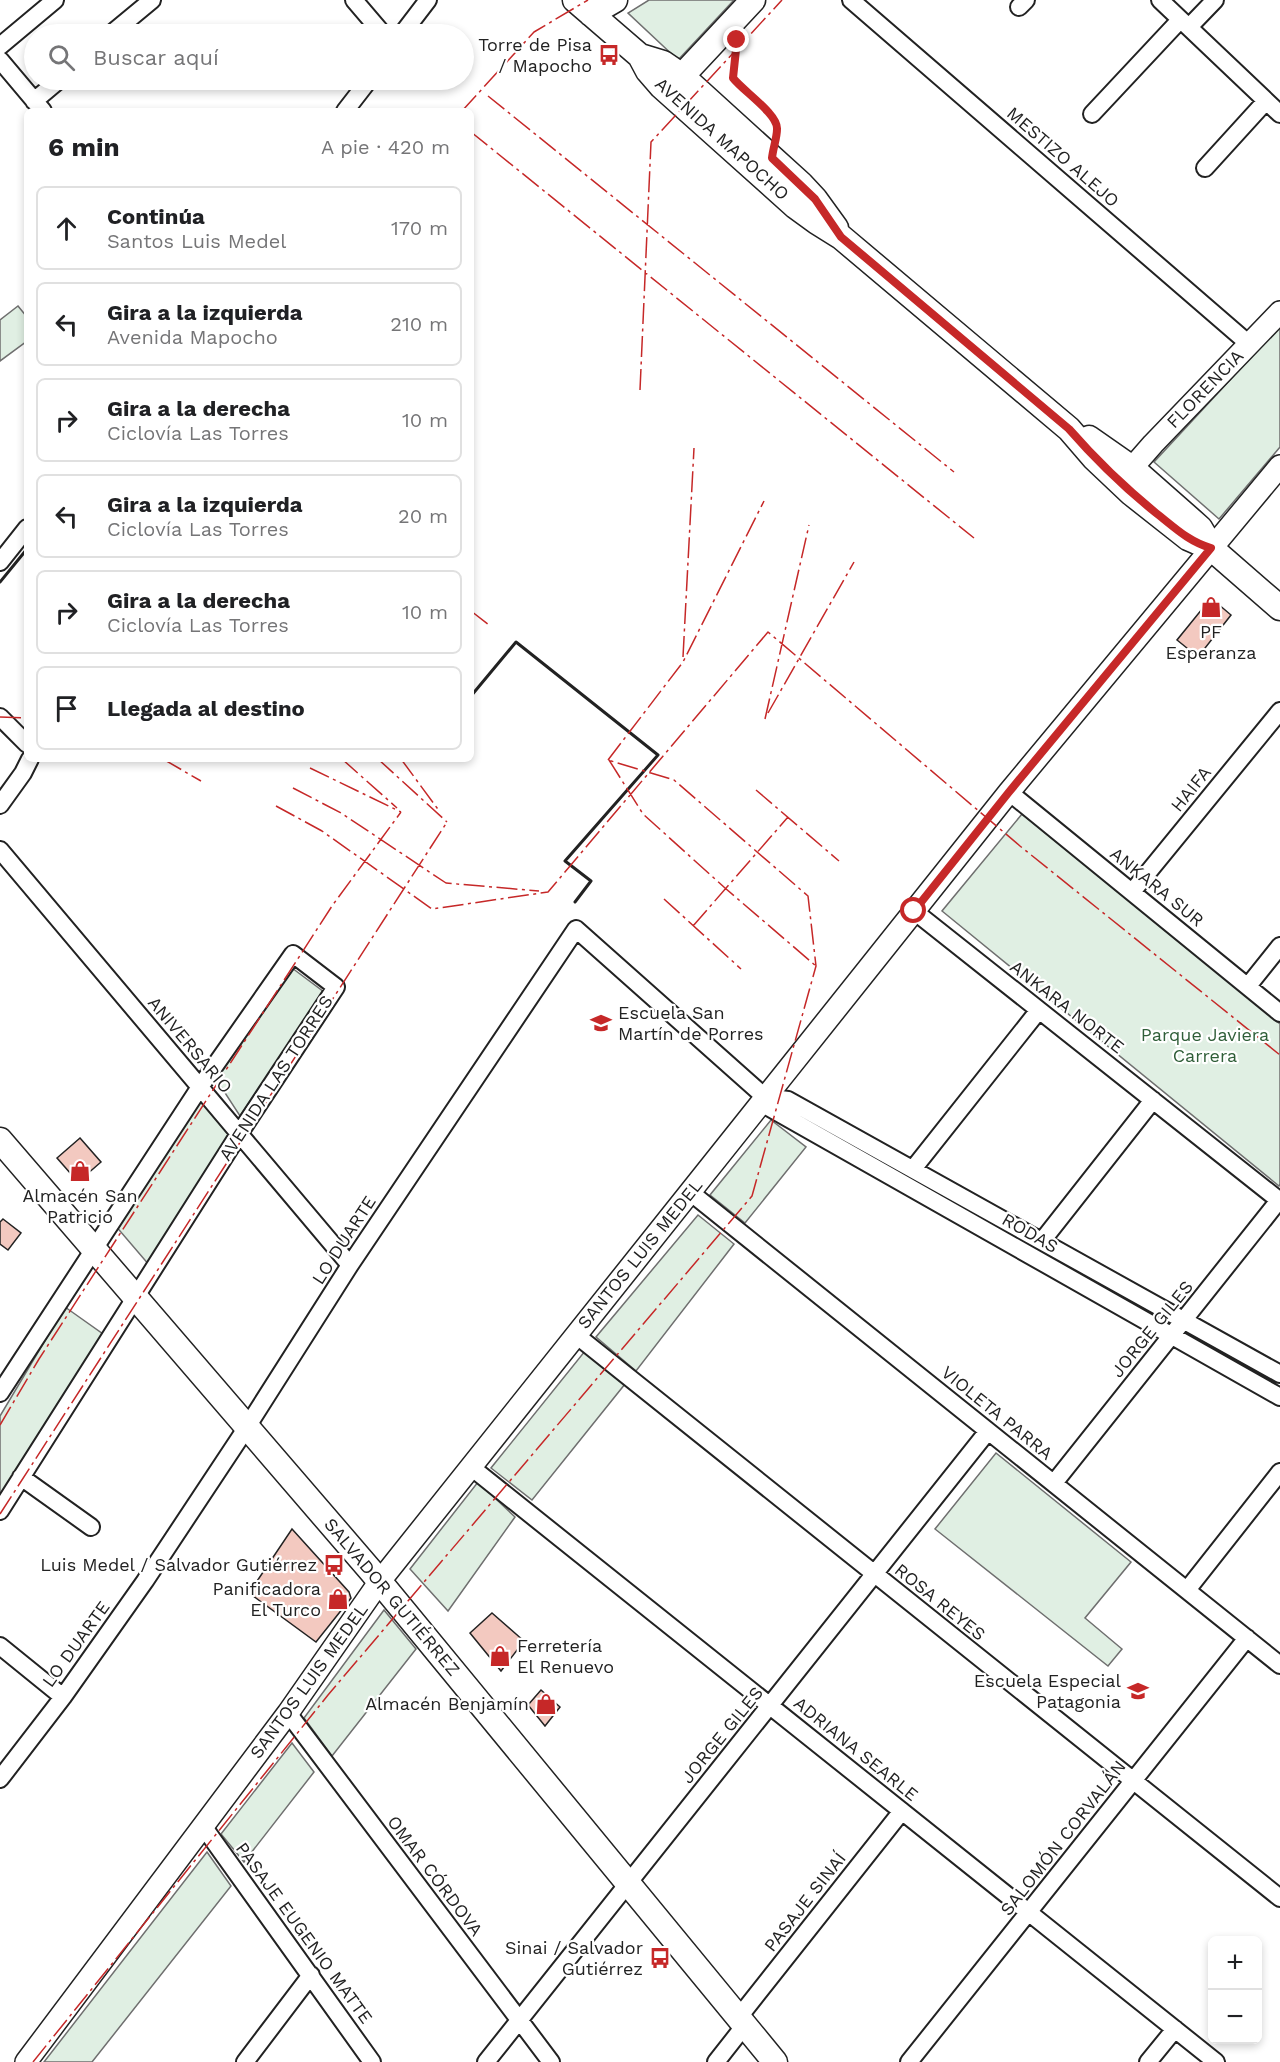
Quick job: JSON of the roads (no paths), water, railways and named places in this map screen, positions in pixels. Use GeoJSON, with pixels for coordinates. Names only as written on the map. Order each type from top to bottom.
{"type":"FeatureCollection","features":[{"type":"Feature","properties":{"kind":"main road"},"geometry":{"type":"LineString","coordinates":[[583,7],[615,0]]}},
{"type":"Feature","properties":{"kind":"main road"},"geometry":{"type":"LineString","coordinates":[[682,76],[753,0]]}},
{"type":"Feature","properties":{"kind":"main road","name":"AVENIDA MAPOCHO"},"geometry":{"type":"LineString","coordinates":[[583,7],[640,56],[648,71],[661,86],[795,206],[841,237],[1069,429],[1094,458],[1131,493],[1188,538],[1211,548],[1280,608]]}},
{"type":"Feature","properties":{"kind":"main road","name":"AVENIDA MAPOCHO"},"geometry":{"type":"LineString","coordinates":[[640,56],[663,63],[682,76],[815,199],[841,237]]}},
{"type":"Feature","properties":{"kind":"main road","name":"AVENIDA MAPOCHO"},"geometry":{"type":"LineString","coordinates":[[1069,429],[1092,440],[1132,468],[1200,528],[1211,548]]}},
{"type":"Feature","properties":{"kind":"main road"},"geometry":{"type":"LineString","coordinates":[[1131,493],[1132,468]]}},
{"type":"Feature","properties":{"kind":"main road","name":"SALVADOR GUTIÉRREZ"},"geometry":{"type":"LineString","coordinates":[[0,1140],[380,1581],[776,2062]]}},
{"type":"Feature","properties":{"kind":"street"},"geometry":{"type":"LineString","coordinates":[[26,24],[55,0]]}},
{"type":"Feature","properties":{"kind":"street"},"geometry":{"type":"LineString","coordinates":[[123,24],[152,0]]}},
{"type":"Feature","properties":{"kind":"street"},"geometry":{"type":"LineString","coordinates":[[354,0],[374,24]]}},
{"type":"Feature","properties":{"kind":"street"},"geometry":{"type":"LineString","coordinates":[[410,24],[428,0]]}},
{"type":"Feature","properties":{"kind":"street","name":"MESTIZO ALEJO"},"geometry":{"type":"LineString","coordinates":[[851,0],[1249,344]]}},
{"type":"Feature","properties":{"kind":"street"},"geometry":{"type":"LineString","coordinates":[[1160,0],[1275,108],[1205,168]]}},
{"type":"Feature","properties":{"kind":"street"},"geometry":{"type":"LineString","coordinates":[[1092,114],[1185,24],[1215,0]]}},
{"type":"Feature","properties":{"kind":"street"},"geometry":{"type":"LineString","coordinates":[[0,46],[24,26]]}},
{"type":"Feature","properties":{"kind":"street"},"geometry":{"type":"LineString","coordinates":[[0,60],[24,89]]}},
{"type":"Feature","properties":{"kind":"street"},"geometry":{"type":"LineString","coordinates":[[25,90],[38,106],[50,90]]}},
{"type":"Feature","properties":{"kind":"street"},"geometry":{"type":"LineString","coordinates":[[347,108],[361,90]]}},
{"type":"Feature","properties":{"kind":"street","name":"FLORENCIA"},"geometry":{"type":"LineString","coordinates":[[1132,468],[1280,312]]}},
{"type":"Feature","properties":{"kind":"street","name":"SANTOS LUIS MEDEL"},"geometry":{"type":"LineString","coordinates":[[26,2062],[288,1713],[380,1581],[1009,792],[1280,466]]}},
{"type":"Feature","properties":{"kind":"street"},"geometry":{"type":"LineString","coordinates":[[0,562],[24,532]]}},
{"type":"Feature","properties":{"kind":"street","name":"HAIFA"},"geometry":{"type":"LineString","coordinates":[[1132,892],[1280,711]]}},
{"type":"Feature","properties":{"kind":"street"},"geometry":{"type":"LineString","coordinates":[[0,717],[24,740]]}},
{"type":"Feature","properties":{"kind":"street"},"geometry":{"type":"LineString","coordinates":[[0,804],[28,762]]}},
{"type":"Feature","properties":{"kind":"street","name":"ANKARA SUR"},"geometry":{"type":"LineString","coordinates":[[1009,792],[1280,1012]]}},
{"type":"Feature","properties":{"kind":"street","name":"ANIVERSARIO"},"geometry":{"type":"LineString","coordinates":[[0,850],[350,1265]]}},
{"type":"Feature","properties":{"kind":"street","name":"ANKARA NORTE"},"geometry":{"type":"LineString","coordinates":[[914,911],[1280,1200]]}},
{"type":"Feature","properties":{"kind":"street","name":"LO DUARTE"},"geometry":{"type":"LineString","coordinates":[[0,1779],[63,1697],[145,1581],[350,1265],[576,930],[763,1100]]}},
{"type":"Feature","properties":{"kind":"street"},"geometry":{"type":"LineString","coordinates":[[1248,987],[1280,946]]}},
{"type":"Feature","properties":{"kind":"street","name":"AVENIDA LAS TORRES"},"geometry":{"type":"LineString","coordinates":[[0,1393],[200,1087],[293,954],[336,987],[239,1134],[0,1511]]}},
{"type":"Feature","properties":{"kind":"street"},"geometry":{"type":"LineString","coordinates":[[913,1169],[1039,1010]]}},
{"type":"Feature","properties":{"kind":"street","name":"RODAS"},"geometry":{"type":"LineString","coordinates":[[763,1100],[788,1100],[1280,1374]]}},
{"type":"Feature","properties":{"kind":"street","name":"RODAS"},"geometry":{"type":"LineString","coordinates":[[763,1100],[1280,1397]]}},
{"type":"Feature","properties":{"kind":"street"},"geometry":{"type":"LineString","coordinates":[[1042,1241],[1153,1100]]}},
{"type":"Feature","properties":{"kind":"street","name":"VIOLETA PARRA"},"geometry":{"type":"LineString","coordinates":[[690,1192],[1280,1665]]}},
{"type":"Feature","properties":{"kind":"street","name":"JORGE GILES"},"geometry":{"type":"LineString","coordinates":[[1054,1484],[1280,1200]]}},
{"type":"Feature","properties":{"kind":"street","name":"ROSA REYES"},"geometry":{"type":"LineString","coordinates":[[576,1335],[1280,1898]]}},
{"type":"Feature","properties":{"kind":"street","name":"JORGE GILES"},"geometry":{"type":"LineString","coordinates":[[486,2062],[988,1431]]}},
{"type":"Feature","properties":{"kind":"street","name":"ADRIANA SEARLE"},"geometry":{"type":"LineString","coordinates":[[471,1467],[1216,2062]]}},
{"type":"Feature","properties":{"kind":"street"},"geometry":{"type":"LineString","coordinates":[[1186,1590],[1280,1472]]}},
{"type":"Feature","properties":{"kind":"street"},"geometry":{"type":"LineString","coordinates":[[21,1477],[91,1527]]}},
{"type":"Feature","properties":{"kind":"street","name":"SALOMÓN CORVALÁN"},"geometry":{"type":"LineString","coordinates":[[909,2062],[1247,1638]]}},
{"type":"Feature","properties":{"kind":"street"},"geometry":{"type":"LineString","coordinates":[[0,1646],[63,1697]]}},
{"type":"Feature","properties":{"kind":"street","name":"OMAR CÓRDOVA"},"geometry":{"type":"LineString","coordinates":[[288,1713],[551,2062]]}},
{"type":"Feature","properties":{"kind":"street","name":"PASAJE SINAÍ"},"geometry":{"type":"LineString","coordinates":[[716,2062],[742,2021],[902,1811]]}},
{"type":"Feature","properties":{"kind":"street","name":"PASAJE EUGENIO MATTE"},"geometry":{"type":"LineString","coordinates":[[203,1826],[372,2062]]}},
{"type":"Feature","properties":{"kind":"street"},"geometry":{"type":"LineString","coordinates":[[245,2062],[311,1975]]}},
{"type":"Feature","properties":{"kind":"street"},"geometry":{"type":"LineString","coordinates":[[1148,2062],[1175,2029]]}},
{"type":"Feature","properties":{"kind":"place","name":"Torre de Pisa / Mapocho"},"geometry":{"type":"Point","coordinates":[609,55]}},
{"type":"Feature","properties":{"kind":"place","name":"PF Esperanza"},"geometry":{"type":"Point","coordinates":[1211,607]}},
{"type":"Feature","properties":{"kind":"place","name":"Escuela San Martín de Porres"},"geometry":{"type":"Point","coordinates":[601,1023]}},
{"type":"Feature","properties":{"kind":"place","name":"Almacén San Patricio"},"geometry":{"type":"Point","coordinates":[80,1171]}},
{"type":"Feature","properties":{"kind":"place","name":"Luis Medel / Salvador Gutiérrez"},"geometry":{"type":"Point","coordinates":[334,1565]}},
{"type":"Feature","properties":{"kind":"place","name":"Panificadora El Turco"},"geometry":{"type":"Point","coordinates":[338,1599]}},
{"type":"Feature","properties":{"kind":"place","name":"Ferretería El Renuevo"},"geometry":{"type":"Point","coordinates":[500,1656]}},
{"type":"Feature","properties":{"kind":"place","name":"Escuela Especial Patagonia"},"geometry":{"type":"Point","coordinates":[1138,1691]}},
{"type":"Feature","properties":{"kind":"place","name":"Almacén Benjamín"},"geometry":{"type":"Point","coordinates":[546,1704]}},
{"type":"Feature","properties":{"kind":"place","name":"Sinai / Salvador Gutiérrez"},"geometry":{"type":"Point","coordinates":[660,1958]}},
{"type":"Feature","properties":{"kind":"park label","name":"Parque Javiera Carrera"},"geometry":{"type":"Point","coordinates":[1205,1045]}}]}
